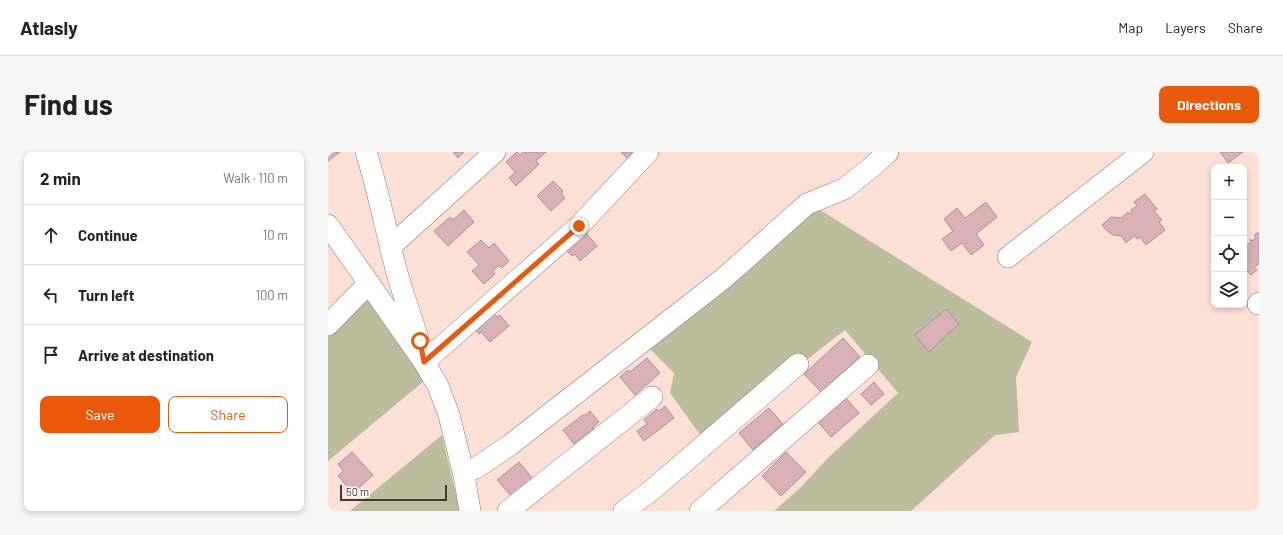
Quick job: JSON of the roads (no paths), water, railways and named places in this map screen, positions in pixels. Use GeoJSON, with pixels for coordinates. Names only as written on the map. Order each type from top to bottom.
{"type":"FeatureCollection","features":[{"type":"Feature","properties":{"kind":"street"},"geometry":{"type":"LineString","coordinates":[[366,152],[376,182],[395,266],[420,341],[424,362]]}},
{"type":"Feature","properties":{"kind":"street"},"geometry":{"type":"LineString","coordinates":[[390,247],[494,152]]}},
{"type":"Feature","properties":{"kind":"street"},"geometry":{"type":"LineString","coordinates":[[424,362],[579,226],[648,152]]}},
{"type":"Feature","properties":{"kind":"street"},"geometry":{"type":"LineString","coordinates":[[463,472],[476,468],[516,440],[724,278],[807,204],[844,189],[874,166],[888,152]]}},
{"type":"Feature","properties":{"kind":"street"},"geometry":{"type":"LineString","coordinates":[[1008,257],[1143,152]]}},
{"type":"Feature","properties":{"kind":"street"},"geometry":{"type":"LineString","coordinates":[[328,226],[424,362],[438,386],[449,415],[463,472],[470,511]]}},
{"type":"Feature","properties":{"kind":"street"},"geometry":{"type":"LineString","coordinates":[[328,325],[369,283]]}},
{"type":"Feature","properties":{"kind":"street"},"geometry":{"type":"LineString","coordinates":[[624,511],[652,490],[798,364]]}},
{"type":"Feature","properties":{"kind":"street"},"geometry":{"type":"LineString","coordinates":[[700,511],[868,365]]}},
{"type":"Feature","properties":{"kind":"street"},"geometry":{"type":"LineString","coordinates":[[508,511],[652,397]]}}]}
